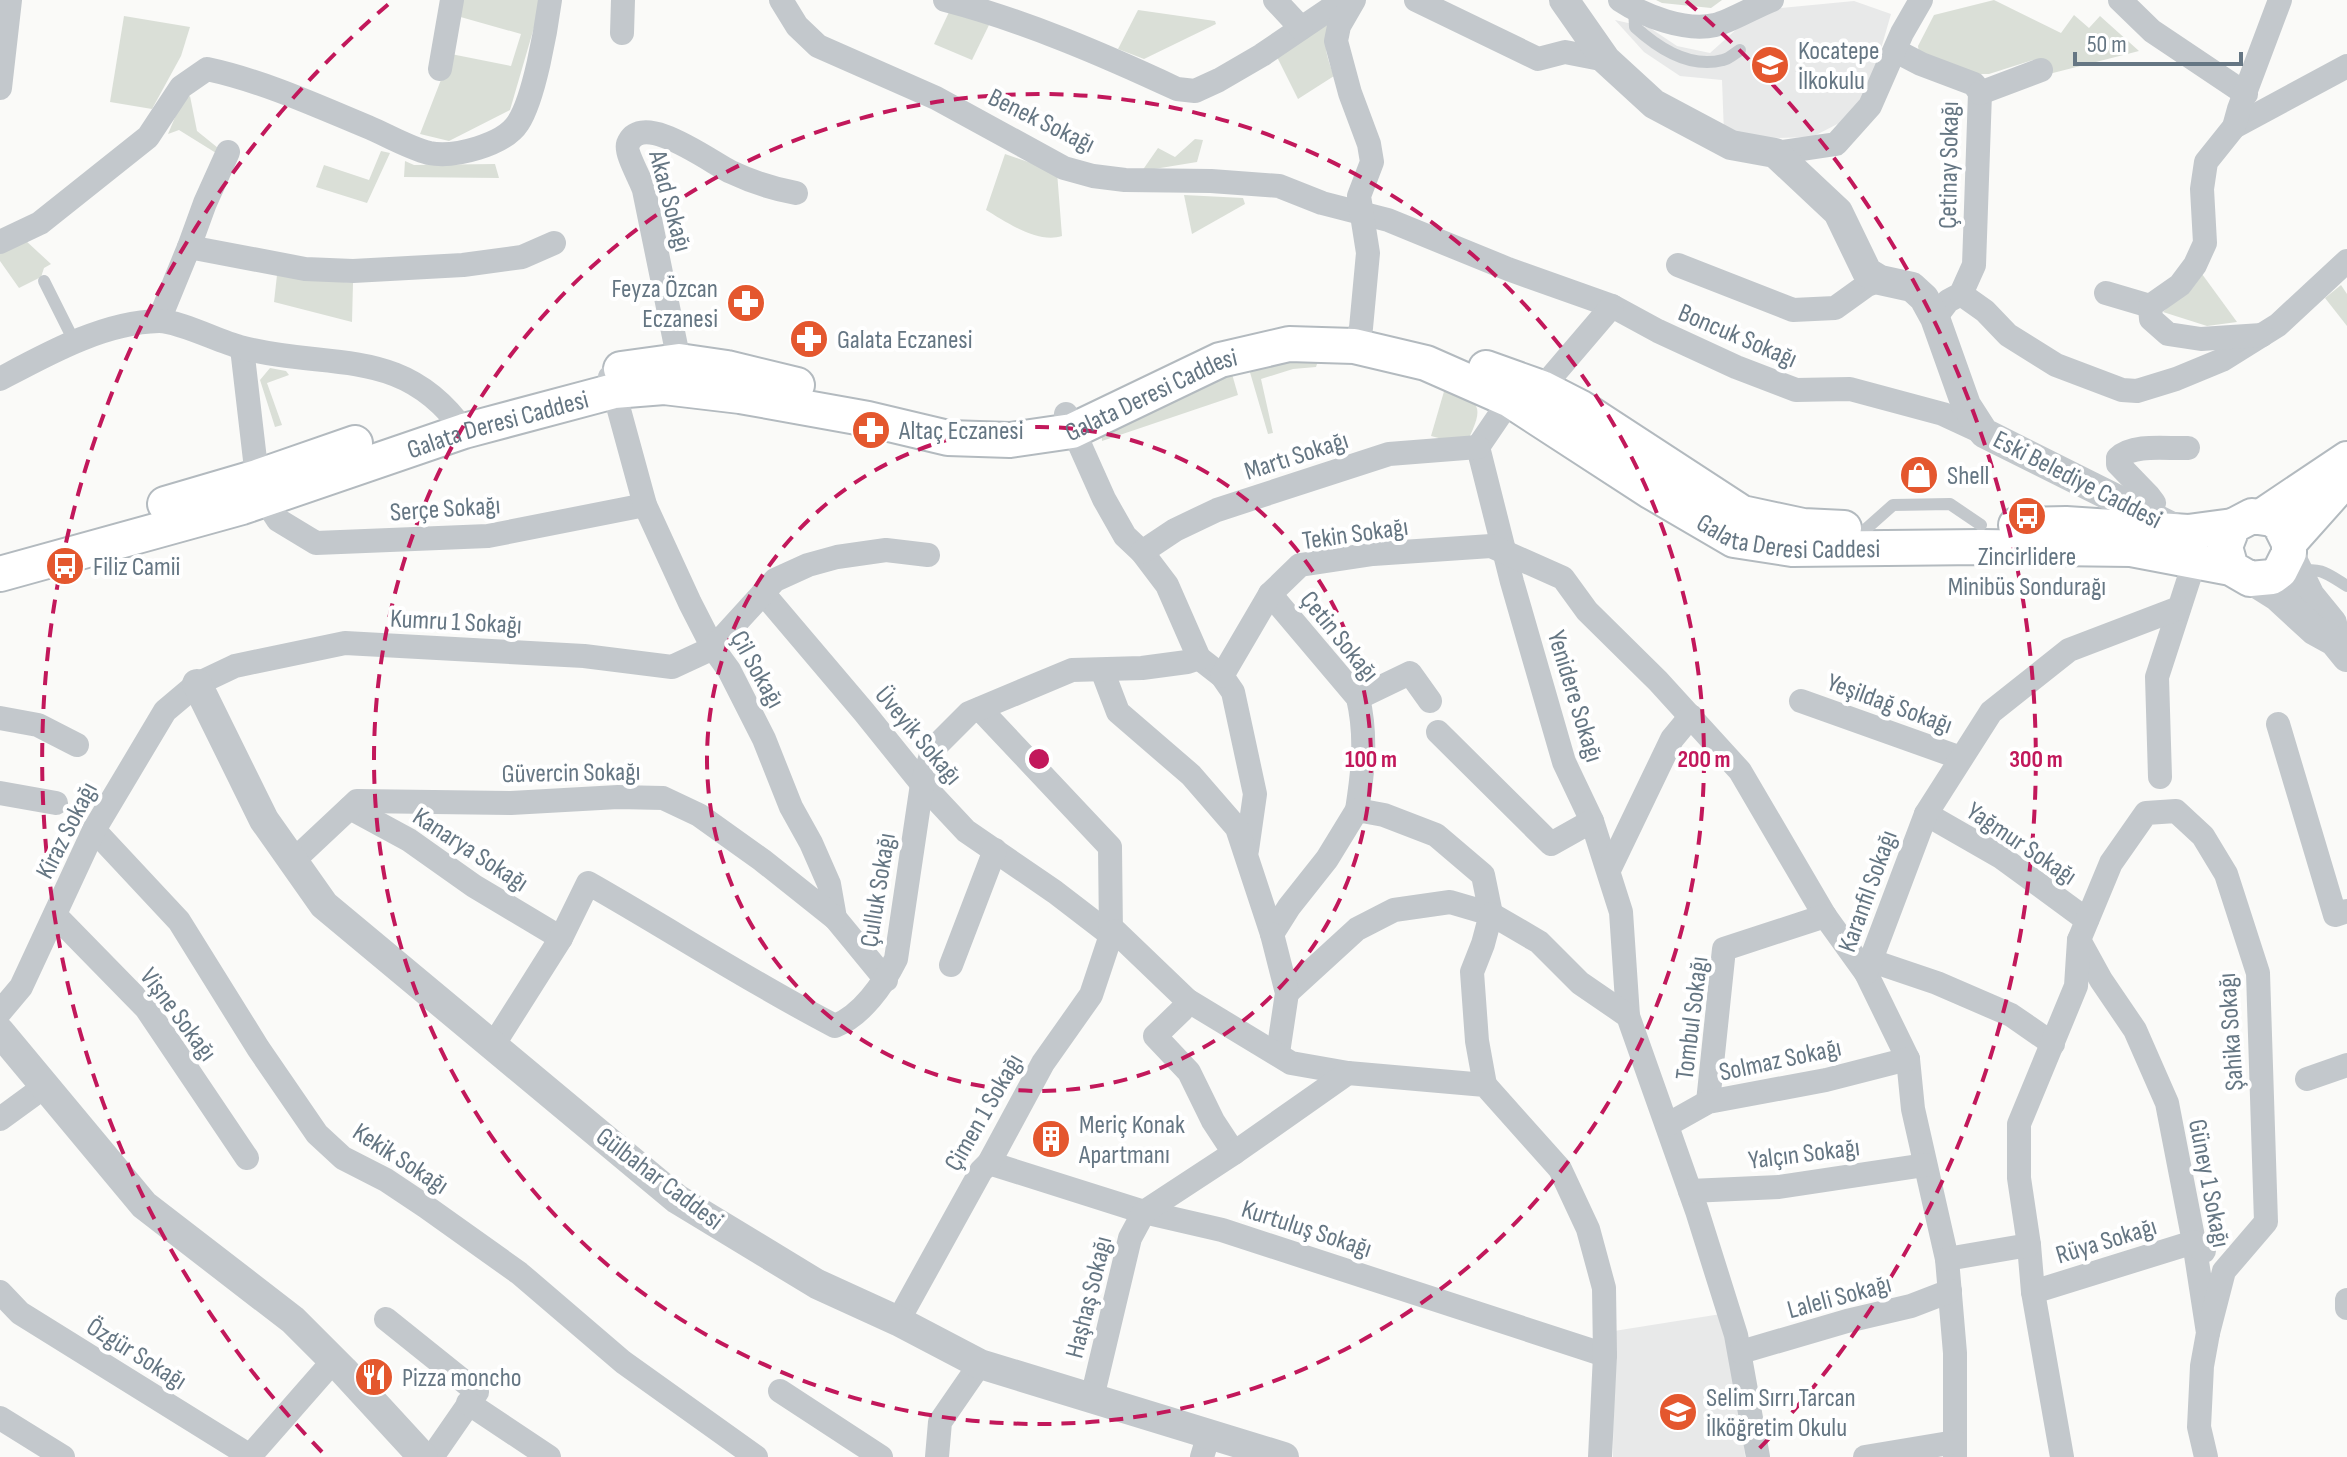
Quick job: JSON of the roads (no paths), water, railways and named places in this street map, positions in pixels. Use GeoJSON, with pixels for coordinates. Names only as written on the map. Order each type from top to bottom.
{"type":"FeatureCollection","features":[{"type":"Feature","properties":{"kind":"main road","name":"Galata Deresi Caddesi"},"geometry":{"type":"LineString","coordinates":[[611,381],[740,396],[868,419],[948,438],[1010,440],[1069,423],[1219,344],[1284,329],[1358,337],[1434,349],[1542,388],[1581,408],[1742,513],[1803,526],[1981,536]]}},
{"type":"Feature","properties":{"kind":"main road","name":"Galata Deresi Caddesi"},"geometry":{"type":"LineString","coordinates":[[1358,337],[1510,400],[1650,491],[1734,540],[1792,549],[1981,536],[2066,524],[2188,546],[2240,574]]}},
{"type":"Feature","properties":{"kind":"main road","name":"Galata Deresi Caddesi"},"geometry":{"type":"LineString","coordinates":[[0,574],[457,421],[679,361],[727,368],[946,422],[1069,423]]}},
{"type":"Feature","properties":{"kind":"main road"},"geometry":{"type":"LineString","coordinates":[[2347,459],[2247,521],[2225,547],[2240,574],[2272,577],[2292,556],[2347,478]]}},
{"type":"Feature","properties":{"kind":"main road","name":"Galata Deresi Caddesi"},"geometry":{"type":"LineString","coordinates":[[0,553],[261,488]]}},
{"type":"Feature","properties":{"kind":"main road","name":"Galata Deresi Caddesi"},"geometry":{"type":"LineString","coordinates":[[2188,546],[2247,521]]}},
{"type":"Feature","properties":{"kind":"main road"},"geometry":{"type":"LineString","coordinates":[[2247,521],[2280,525],[2292,556]]}},
{"type":"Feature","properties":{"kind":"street"},"geometry":{"type":"LineString","coordinates":[[0,88],[10,0]]}},
{"type":"Feature","properties":{"kind":"street"},"geometry":{"type":"LineString","coordinates":[[440,69],[452,0]]}},
{"type":"Feature","properties":{"kind":"street"},"geometry":{"type":"LineString","coordinates":[[0,242],[40,223],[148,137],[181,87],[207,69],[285,93],[427,152],[454,153],[491,144],[506,136],[519,123],[533,82],[550,0]]}},
{"type":"Feature","properties":{"kind":"street"},"geometry":{"type":"LineString","coordinates":[[622,33],[623,0]]}},
{"type":"Feature","properties":{"kind":"street","name":"Benek Sokağı"},"geometry":{"type":"LineString","coordinates":[[781,0],[797,26],[818,46],[936,98],[1064,168],[1125,180],[1279,186],[1322,203],[1360,211]]}},
{"type":"Feature","properties":{"kind":"street"},"geometry":{"type":"LineString","coordinates":[[945,0],[1053,36],[1177,89],[1195,91],[1262,55],[1343,0]]}},
{"type":"Feature","properties":{"kind":"street"},"geometry":{"type":"LineString","coordinates":[[1275,0],[1301,28]]}},
{"type":"Feature","properties":{"kind":"street"},"geometry":{"type":"LineString","coordinates":[[1354,0],[1339,26],[1336,41],[1372,162],[1359,196],[1368,253],[1358,337]]}},
{"type":"Feature","properties":{"kind":"street"},"geometry":{"type":"LineString","coordinates":[[1416,0],[1538,59],[1565,52],[1606,60]]}},
{"type":"Feature","properties":{"kind":"street"},"geometry":{"type":"LineString","coordinates":[[1564,0],[1606,60],[1654,104],[1731,145],[1775,153],[1836,144],[1870,106],[1921,0]]}},
{"type":"Feature","properties":{"kind":"street"},"geometry":{"type":"LineString","coordinates":[[1627,5],[1667,21],[1694,26],[1716,25],[1772,0]]}},
{"type":"Feature","properties":{"kind":"street"},"geometry":{"type":"LineString","coordinates":[[2120,0],[2152,31],[2246,94]]}},
{"type":"Feature","properties":{"kind":"street"},"geometry":{"type":"LineString","coordinates":[[2234,127],[2280,0]]}},
{"type":"Feature","properties":{"kind":"street","name":"Çetinay Sokağı"},"geometry":{"type":"LineString","coordinates":[[1896,51],[1974,84],[1980,93],[1974,265],[1961,294],[1948,301],[1935,318]]}},
{"type":"Feature","properties":{"kind":"street"},"geometry":{"type":"LineString","coordinates":[[2150,306],[2180,285],[2195,265],[2205,243],[2202,189],[2206,162],[2234,127],[2347,66]]}},
{"type":"Feature","properties":{"kind":"street"},"geometry":{"type":"LineString","coordinates":[[1980,93],[2041,70]]}},
{"type":"Feature","properties":{"kind":"street","name":"Akad Sokağı"},"geometry":{"type":"LineString","coordinates":[[679,361],[644,190],[636,165],[628,155],[628,146],[635,135],[642,131],[656,133],[732,173],[776,190],[796,193]]}},
{"type":"Feature","properties":{"kind":"street"},"geometry":{"type":"LineString","coordinates":[[162,321],[164,308],[205,203],[228,152]]}},
{"type":"Feature","properties":{"kind":"street"},"geometry":{"type":"LineString","coordinates":[[1775,153],[1838,212],[1867,272],[1880,280]]}},
{"type":"Feature","properties":{"kind":"street","name":"Boncuk Sokağı"},"geometry":{"type":"LineString","coordinates":[[1360,211],[1578,296],[1612,306],[1736,367],[1796,390],[1850,389],[1943,414],[1984,433]]}},
{"type":"Feature","properties":{"kind":"street"},"geometry":{"type":"LineString","coordinates":[[189,247],[305,269],[353,271],[463,265],[522,257],[554,243]]}},
{"type":"Feature","properties":{"kind":"street"},"geometry":{"type":"LineString","coordinates":[[1961,294],[1985,311],[2008,335],[2056,365],[2127,391],[2137,391],[2222,360],[2278,325],[2347,261]]}},
{"type":"Feature","properties":{"kind":"street"},"geometry":{"type":"LineString","coordinates":[[1678,265],[1793,310],[1835,308],[1867,285],[1880,280]]}},
{"type":"Feature","properties":{"kind":"street","name":"Eski Belediye Caddesi"},"geometry":{"type":"LineString","coordinates":[[1880,280],[1912,287],[1924,298],[1935,318],[1966,405],[1984,433],[2149,514],[2188,546]]}},
{"type":"Feature","properties":{"kind":"street"},"geometry":{"type":"LineString","coordinates":[[2106,293],[2150,306]]}},
{"type":"Feature","properties":{"kind":"street"},"geometry":{"type":"LineString","coordinates":[[1478,447],[1510,400],[1542,388],[1612,306]]}},
{"type":"Feature","properties":{"kind":"street"},"geometry":{"type":"LineString","coordinates":[[2150,306],[2151,319],[2168,334],[2201,339],[2262,335]]}},
{"type":"Feature","properties":{"kind":"street"},"geometry":{"type":"LineString","coordinates":[[0,379],[75,343],[125,325],[162,321],[242,348],[388,370],[419,384],[457,421]]}},
{"type":"Feature","properties":{"kind":"street"},"geometry":{"type":"LineString","coordinates":[[242,348],[261,488]]}},
{"type":"Feature","properties":{"kind":"street","name":"Çil Sokağı"},"geometry":{"type":"LineString","coordinates":[[611,381],[645,505],[713,648],[729,670],[764,739],[791,807],[829,884],[835,918],[886,980]]}},
{"type":"Feature","properties":{"kind":"street"},"geometry":{"type":"LineString","coordinates":[[1069,423],[1125,536],[1142,552],[1167,585],[1199,658],[1222,676],[1233,692],[1255,794],[1246,855]]}},
{"type":"Feature","properties":{"kind":"street","name":"Yenidere Sokağı"},"geometry":{"type":"LineString","coordinates":[[1478,447],[1503,549],[1564,762],[1592,821],[1621,912],[1628,1016],[1690,1191],[1741,1352],[1758,1457]]}},
{"type":"Feature","properties":{"kind":"street","name":"Martı Sokağı"},"geometry":{"type":"LineString","coordinates":[[1142,552],[1175,530],[1217,510],[1389,454],[1478,447]]}},
{"type":"Feature","properties":{"kind":"street"},"geometry":{"type":"LineString","coordinates":[[2149,514],[2154,503],[2118,464],[2118,458],[2134,450],[2188,448]]}},
{"type":"Feature","properties":{"kind":"street","name":"Serçe Sokağı"},"geometry":{"type":"LineString","coordinates":[[261,488],[278,520],[316,543],[488,536],[645,505]]}},
{"type":"Feature","properties":{"kind":"street","name":"Tekin Sokağı"},"geometry":{"type":"LineString","coordinates":[[1222,676],[1270,594],[1300,565],[1373,554],[1491,546],[1503,549]]}},
{"type":"Feature","properties":{"kind":"street"},"geometry":{"type":"LineString","coordinates":[[2160,777],[2157,677],[2179,608],[2188,546]]}},
{"type":"Feature","properties":{"kind":"street"},"geometry":{"type":"LineString","coordinates":[[1503,549],[1563,578],[1587,611],[1658,681],[1740,771],[1825,916],[1869,967],[1937,983],[2011,1015],[2053,1044]]}},
{"type":"Feature","properties":{"kind":"street"},"geometry":{"type":"LineString","coordinates":[[713,648],[775,580],[808,565],[886,550],[928,555]]}},
{"type":"Feature","properties":{"kind":"street"},"geometry":{"type":"LineString","coordinates":[[2292,556],[2310,596],[2332,623],[2340,649]]}},
{"type":"Feature","properties":{"kind":"street"},"geometry":{"type":"LineString","coordinates":[[2240,574],[2277,596],[2340,649]]}},
{"type":"Feature","properties":{"kind":"street","name":"Üveyik Sokağı"},"geometry":{"type":"LineString","coordinates":[[763,593],[922,784],[966,831],[1113,933],[1187,1000],[1291,1063],[1348,1073],[1485,1085]]}},
{"type":"Feature","properties":{"kind":"street","name":"Çetin Sokağı"},"geometry":{"type":"LineString","coordinates":[[1270,594],[1358,698],[1364,764],[1357,810]]}},
{"type":"Feature","properties":{"kind":"street","name":"Karanfil Sokağı"},"geometry":{"type":"LineString","coordinates":[[1955,1450],[1955,1353],[1947,1259],[1913,1109],[1908,1059],[1869,967],[1926,814],[1991,712],[2069,650],[2179,608]]}},
{"type":"Feature","properties":{"kind":"street","name":"Kumru 1 Sokağı"},"geometry":{"type":"LineString","coordinates":[[197,684],[235,666],[345,643],[584,656],[672,667],[713,648]]}},
{"type":"Feature","properties":{"kind":"street","name":"Çulluk Sokağı"},"geometry":{"type":"LineString","coordinates":[[494,1044],[561,938],[588,883],[760,987],[835,1026],[850,1020],[886,980],[896,959],[922,784],[933,749],[969,713],[1072,670],[1142,668],[1199,658]]}},
{"type":"Feature","properties":{"kind":"street"},"geometry":{"type":"LineString","coordinates":[[1102,670],[1118,712],[1191,775],[1237,828],[1272,934],[1287,993],[1278,1053]]}},
{"type":"Feature","properties":{"kind":"street"},"geometry":{"type":"LineString","coordinates":[[1358,698],[1410,673],[1430,701]]}},
{"type":"Feature","properties":{"kind":"street","name":"Kiraz Sokağı"},"geometry":{"type":"LineString","coordinates":[[0,1012],[21,987],[94,830],[165,711],[197,684]]}},
{"type":"Feature","properties":{"kind":"street","name":"Gülbahar Caddesi"},"geometry":{"type":"LineString","coordinates":[[197,684],[264,820],[324,905],[677,1199],[817,1284],[898,1321],[980,1364],[1092,1398],[1206,1446],[1284,1457]]}},
{"type":"Feature","properties":{"kind":"street","name":"Yeşildağ Sokağı"},"geometry":{"type":"LineString","coordinates":[[1801,701],[1961,758]]}},
{"type":"Feature","properties":{"kind":"street","name":"Çimen 1 Sokağı"},"geometry":{"type":"LineString","coordinates":[[898,1321],[1043,1063],[1091,995],[1113,933],[1110,847],[980,709]]}},
{"type":"Feature","properties":{"kind":"street"},"geometry":{"type":"LineString","coordinates":[[1609,870],[1672,739],[1691,716]]}},
{"type":"Feature","properties":{"kind":"street"},"geometry":{"type":"LineString","coordinates":[[0,718],[38,725],[77,745]]}},
{"type":"Feature","properties":{"kind":"street"},"geometry":{"type":"LineString","coordinates":[[2278,724],[2335,915],[2347,911]]}},
{"type":"Feature","properties":{"kind":"street"},"geometry":{"type":"LineString","coordinates":[[1438,732],[1551,844],[1592,821]]}},
{"type":"Feature","properties":{"kind":"street"},"geometry":{"type":"LineString","coordinates":[[0,793],[56,803]]}},
{"type":"Feature","properties":{"kind":"street","name":"Güvercin Sokağı"},"geometry":{"type":"LineString","coordinates":[[350,808],[357,801],[511,803],[618,797],[663,798],[699,815],[835,918]]}},
{"type":"Feature","properties":{"kind":"street"},"geometry":{"type":"LineString","coordinates":[[293,861],[350,808]]}},
{"type":"Feature","properties":{"kind":"street","name":"Kanarya Sokağı"},"geometry":{"type":"LineString","coordinates":[[350,808],[409,840],[474,886],[561,938]]}},
{"type":"Feature","properties":{"kind":"street"},"geometry":{"type":"LineString","coordinates":[[1272,934],[1327,859],[1357,810],[1384,815],[1436,835],[1483,875],[1491,914],[1472,972],[1477,1041],[1485,1085],[1560,1169],[1588,1229],[1604,1288],[1605,1355],[1600,1457]]}},
{"type":"Feature","properties":{"kind":"street","name":"Şahika Sokağı"},"geometry":{"type":"LineString","coordinates":[[2083,930],[2111,863],[2146,813],[2176,811],[2203,836],[2226,874],[2258,973],[2266,1222],[2224,1271],[2208,1333]]}},
{"type":"Feature","properties":{"kind":"street","name":"Yağmur Sokağı"},"geometry":{"type":"LineString","coordinates":[[1926,814],[2001,857],[2083,930]]}},
{"type":"Feature","properties":{"kind":"street","name":"Kekik Sokağı"},"geometry":{"type":"LineString","coordinates":[[94,830],[179,921],[258,1048],[317,1134],[343,1158],[386,1180],[519,1273],[623,1362],[756,1457]]}},
{"type":"Feature","properties":{"kind":"street"},"geometry":{"type":"LineString","coordinates":[[951,965],[995,850]]}},
{"type":"Feature","properties":{"kind":"street"},"geometry":{"type":"LineString","coordinates":[[1287,993],[1357,929],[1394,910],[1450,902],[1491,914],[1539,942],[1580,983],[1628,1016]]}},
{"type":"Feature","properties":{"kind":"street","name":"Vişne Sokağı"},"geometry":{"type":"LineString","coordinates":[[55,915],[146,1008],[247,1158]]}},
{"type":"Feature","properties":{"kind":"street","name":"Tombul Sokağı"},"geometry":{"type":"LineString","coordinates":[[1708,1102],[1724,949],[1825,916]]}},
{"type":"Feature","properties":{"kind":"street"},"geometry":{"type":"LineString","coordinates":[[2062,1457],[2033,1292],[2019,1178],[2019,1124],[2076,986],[2083,930]]}},
{"type":"Feature","properties":{"kind":"street","name":"Güney 1 Sokağı"},"geometry":{"type":"LineString","coordinates":[[2083,930],[2101,980],[2135,1030],[2167,1103],[2208,1333],[2202,1366],[2199,1427],[2206,1457]]}},
{"type":"Feature","properties":{"kind":"street"},"geometry":{"type":"LineString","coordinates":[[1187,1000],[1182,1010],[1155,1036],[1189,1072],[1213,1121],[1234,1153]]}},
{"type":"Feature","properties":{"kind":"street"},"geometry":{"type":"LineString","coordinates":[[0,1032],[144,1205],[293,1320],[423,1457]]}},
{"type":"Feature","properties":{"kind":"street"},"geometry":{"type":"LineString","coordinates":[[0,1053],[133,1215],[286,1326],[412,1457]]}},
{"type":"Feature","properties":{"kind":"street","name":"Solmaz Sokağı"},"geometry":{"type":"LineString","coordinates":[[1667,1125],[1708,1102],[1826,1080],[1908,1059]]}},
{"type":"Feature","properties":{"kind":"street"},"geometry":{"type":"LineString","coordinates":[[2307,1079],[2347,1065]]}},
{"type":"Feature","properties":{"kind":"street"},"geometry":{"type":"LineString","coordinates":[[1144,1212],[1348,1073]]}},
{"type":"Feature","properties":{"kind":"street"},"geometry":{"type":"LineString","coordinates":[[0,1119],[33,1095]]}},
{"type":"Feature","properties":{"kind":"street","name":"Kurtuluş Sokağı"},"geometry":{"type":"LineString","coordinates":[[989,1163],[1144,1212],[1222,1230],[1605,1355]]}},
{"type":"Feature","properties":{"kind":"street","name":"Yalçın Sokağı"},"geometry":{"type":"LineString","coordinates":[[1690,1191],[1779,1187],[1925,1165]]}},
{"type":"Feature","properties":{"kind":"street","name":"Haşhaş Sokağı"},"geometry":{"type":"LineString","coordinates":[[1092,1398],[1130,1238],[1144,1212]]}},
{"type":"Feature","properties":{"kind":"street"},"geometry":{"type":"LineString","coordinates":[[2194,1242],[2224,1271]]}},
{"type":"Feature","properties":{"kind":"street","name":"Rüya Sokağı"},"geometry":{"type":"LineString","coordinates":[[2033,1292],[2194,1242]]}},
{"type":"Feature","properties":{"kind":"street"},"geometry":{"type":"LineString","coordinates":[[1947,1259],[2029,1245]]}},
{"type":"Feature","properties":{"kind":"street","name":"Laleli Sokağı"},"geometry":{"type":"LineString","coordinates":[[1741,1352],[1911,1306],[1950,1291]]}},
{"type":"Feature","properties":{"kind":"street","name":"Özgür Sokağı"},"geometry":{"type":"LineString","coordinates":[[0,1292],[20,1313],[250,1456]]}},
{"type":"Feature","properties":{"kind":"street"},"geometry":{"type":"LineString","coordinates":[[2347,1300],[2347,1308]]}},
{"type":"Feature","properties":{"kind":"street"},"geometry":{"type":"LineString","coordinates":[[386,1319],[473,1397],[549,1457]]}},
{"type":"Feature","properties":{"kind":"street"},"geometry":{"type":"LineString","coordinates":[[937,1457],[940,1422],[980,1364]]}},
{"type":"Feature","properties":{"kind":"street"},"geometry":{"type":"LineString","coordinates":[[250,1456],[328,1367]]}},
{"type":"Feature","properties":{"kind":"street"},"geometry":{"type":"LineString","coordinates":[[780,1391],[881,1457]]}},
{"type":"Feature","properties":{"kind":"street"},"geometry":{"type":"LineString","coordinates":[[432,1457],[473,1397]]}},
{"type":"Feature","properties":{"kind":"street"},"geometry":{"type":"LineString","coordinates":[[0,1418],[63,1457]]}},
{"type":"Feature","properties":{"kind":"street"},"geometry":{"type":"LineString","coordinates":[[1865,1457],[1955,1450]]}},
{"type":"Feature","properties":{"kind":"lane"},"geometry":{"type":"LineString","coordinates":[[1627,5],[1635,27],[1656,47],[1677,56],[1723,60],[1740,50]]}},
{"type":"Feature","properties":{"kind":"lane"},"geometry":{"type":"LineString","coordinates":[[44,281],[75,343]]}},
{"type":"Feature","properties":{"kind":"lane"},"geometry":{"type":"LineString","coordinates":[[2292,556],[2347,586]]}},
{"type":"Feature","properties":{"kind":"place","name":"Kocatepe İlkokulu"},"geometry":{"type":"Point","coordinates":[1770,65]}},
{"type":"Feature","properties":{"kind":"place","name":"Feyza Özcan Eczanesi"},"geometry":{"type":"Point","coordinates":[746,303]}},
{"type":"Feature","properties":{"kind":"place","name":"Galata Eczanesi"},"geometry":{"type":"Point","coordinates":[809,339]}},
{"type":"Feature","properties":{"kind":"place","name":"Altaç Eczanesi"},"geometry":{"type":"Point","coordinates":[871,430]}},
{"type":"Feature","properties":{"kind":"place","name":"Shell"},"geometry":{"type":"Point","coordinates":[1919,475]}},
{"type":"Feature","properties":{"kind":"place","name":"Zincirlidere Minibüs Sondurağı"},"geometry":{"type":"Point","coordinates":[2027,516]}},
{"type":"Feature","properties":{"kind":"place","name":"Filiz Camii"},"geometry":{"type":"Point","coordinates":[65,566]}},
{"type":"Feature","properties":{"kind":"place","name":"Meriç Konak Apartmanı"},"geometry":{"type":"Point","coordinates":[1051,1139]}},
{"type":"Feature","properties":{"kind":"place","name":"Pizza moncho"},"geometry":{"type":"Point","coordinates":[374,1377]}},
{"type":"Feature","properties":{"kind":"place","name":"Selim Sırrı Tarcan İlköğretim Okulu"},"geometry":{"type":"Point","coordinates":[1678,1412]}}]}
